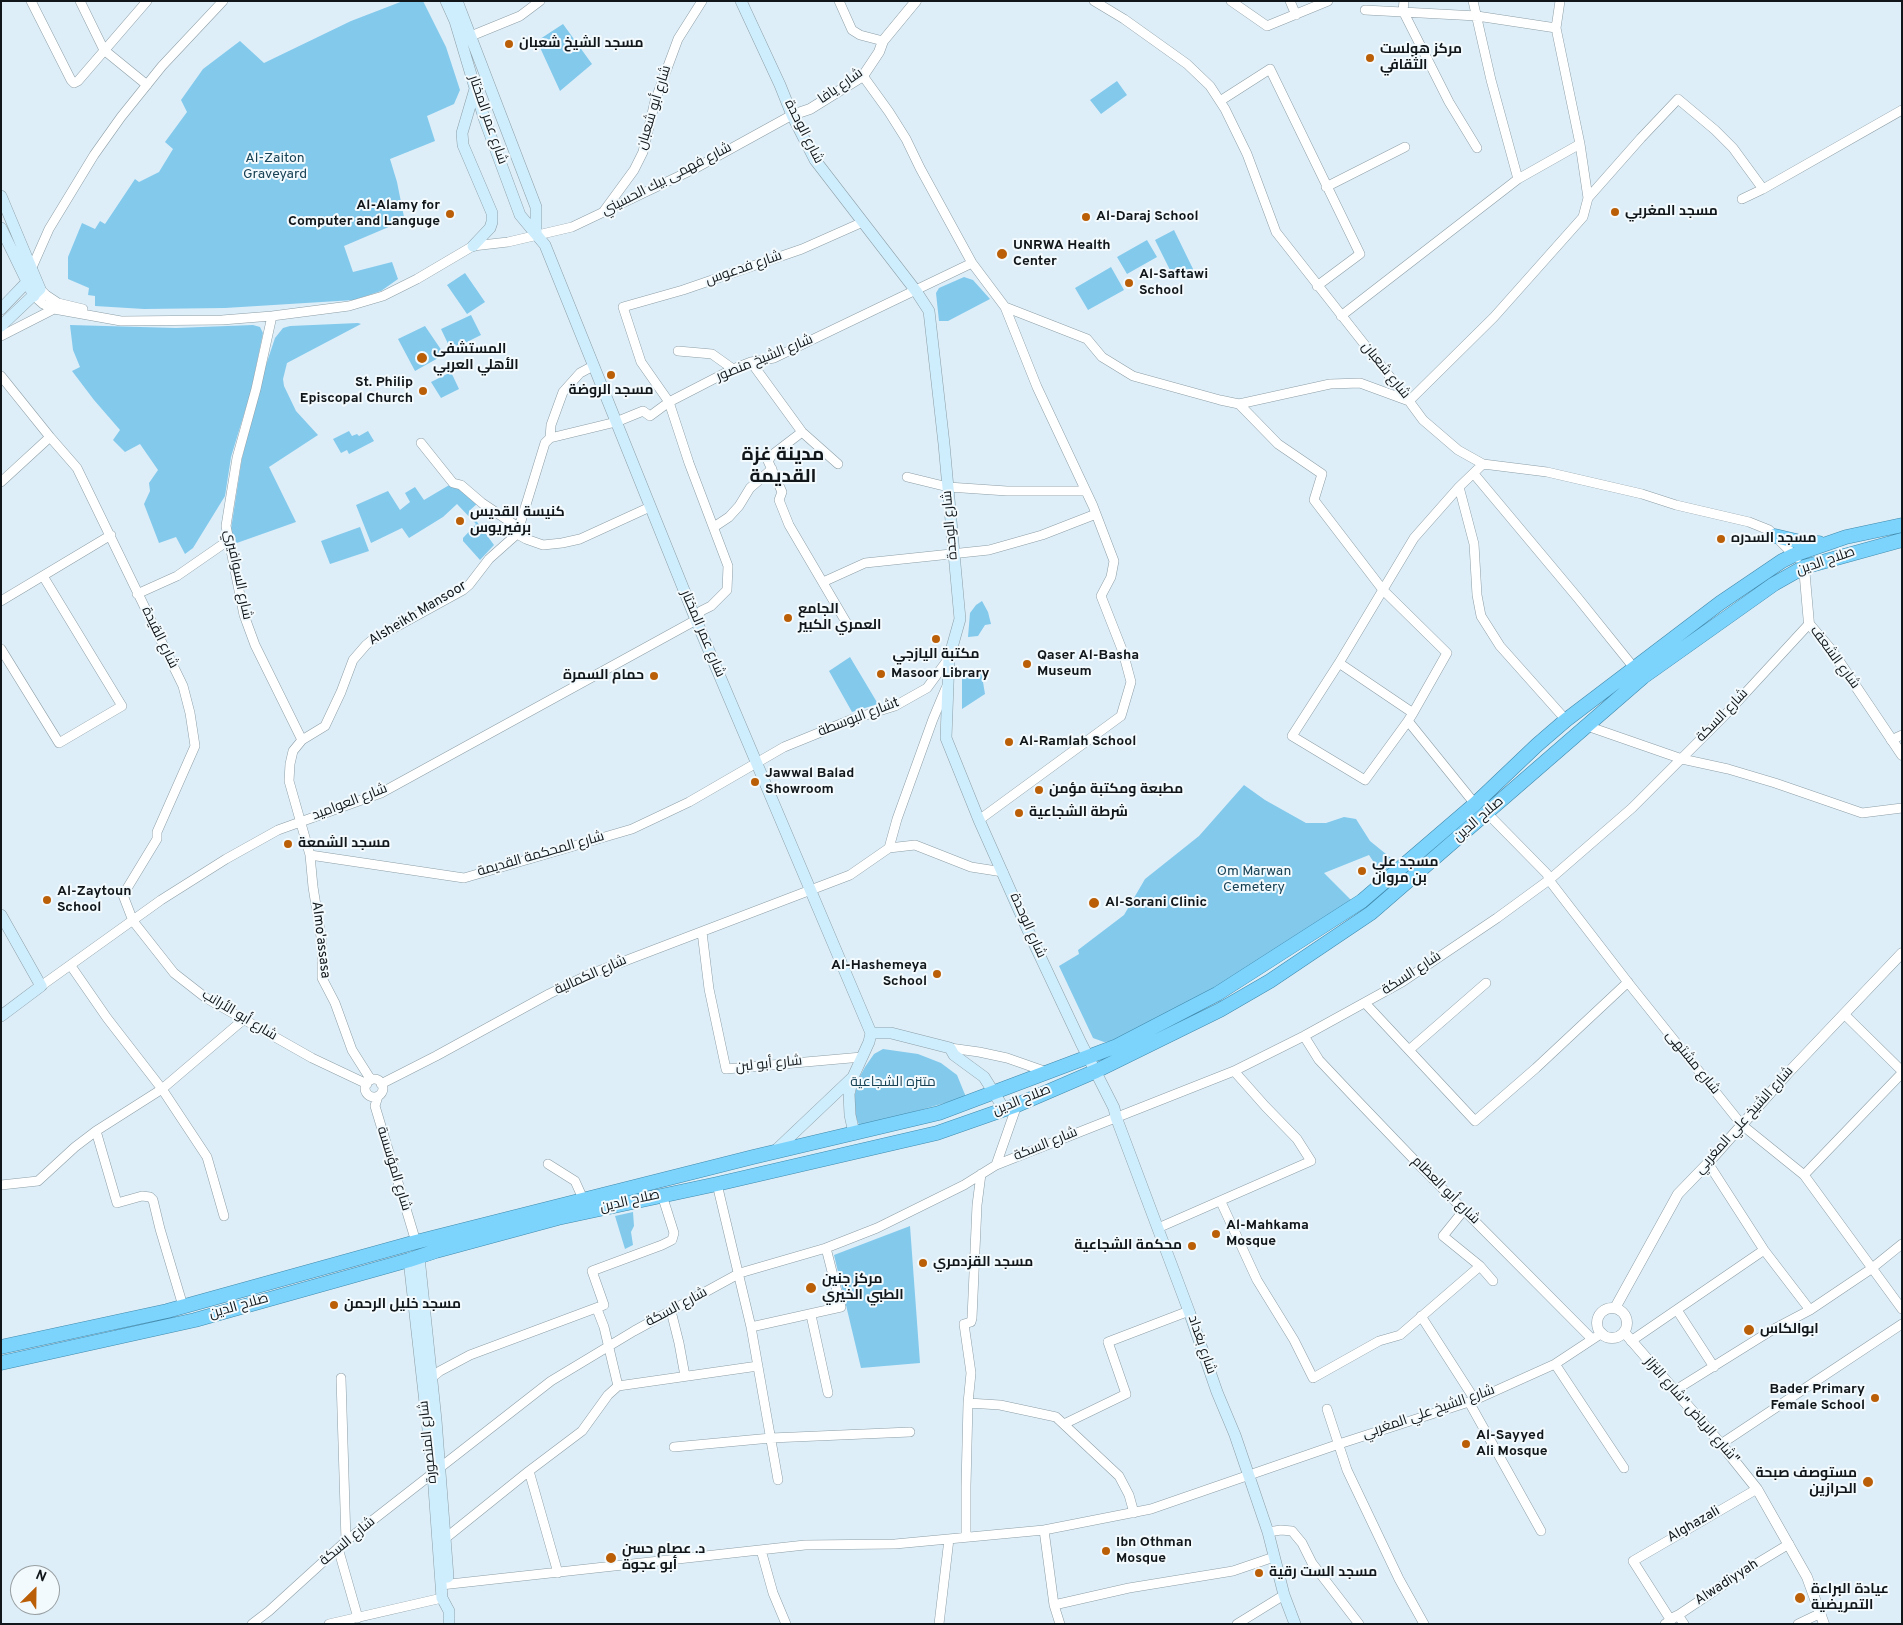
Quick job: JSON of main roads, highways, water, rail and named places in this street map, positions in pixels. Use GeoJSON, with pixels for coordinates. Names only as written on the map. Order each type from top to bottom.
{"type":"FeatureCollection","features":[{"type":"Feature","properties":{"kind":"highway","name":"صلاح الدين"},"geometry":{"type":"LineString","coordinates":[[1,1347],[167,1312],[416,1242],[939,1113],[1117,1046],[1217,994],[1362,901],[1475,804],[1566,720],[1720,603],[1794,555],[1846,537],[1902,525]]}},
{"type":"Feature","properties":{"kind":"highway"},"geometry":{"type":"LineString","coordinates":[[1775,536],[1827,544]]}},
{"type":"Feature","properties":{"kind":"highway","name":"صلاح الدين"},"geometry":{"type":"LineString","coordinates":[[1,1363],[195,1320],[558,1218],[717,1184],[937,1132],[1010,1107],[1096,1071],[1220,1010],[1270,981],[1371,912],[1643,677],[1774,584],[1804,566],[1902,540]]}},
{"type":"Feature","properties":{"kind":"main road","name":"شارع عمر المختار"},"geometry":{"type":"LineString","coordinates":[[446,1],[484,118],[520,214],[545,245],[696,620],[871,1033]]}},
{"type":"Feature","properties":{"kind":"main road","name":"شارع عمر المختار"},"geometry":{"type":"LineString","coordinates":[[456,1],[536,207],[536,234]]}},
{"type":"Feature","properties":{"kind":"main road","name":"شارع الوحدة"},"geometry":{"type":"LineString","coordinates":[[741,1],[792,115],[815,160],[916,291],[929,311],[960,619],[949,658],[946,738],[979,820],[1031,937],[1096,1071]]}},
{"type":"Feature","properties":{"kind":"main road"},"geometry":{"type":"LineString","coordinates":[[473,246],[490,228],[492,222],[492,213],[463,145],[462,133],[475,89]]}},
{"type":"Feature","properties":{"kind":"main road"},"geometry":{"type":"LineString","coordinates":[[1,196],[31,268],[37,292]]}},
{"type":"Feature","properties":{"kind":"main road"},"geometry":{"type":"LineString","coordinates":[[1,228],[27,282],[37,292]]}},
{"type":"Feature","properties":{"kind":"main road"},"geometry":{"type":"LineString","coordinates":[[1,310],[27,282]]}},
{"type":"Feature","properties":{"kind":"main road"},"geometry":{"type":"LineString","coordinates":[[1,326],[37,292]]}},
{"type":"Feature","properties":{"kind":"main road"},"geometry":{"type":"LineString","coordinates":[[1,915],[41,986],[1,1016]]}},
{"type":"Feature","properties":{"kind":"main road"},"geometry":{"type":"LineString","coordinates":[[854,1133],[849,1102],[853,1077],[871,1033],[891,1033],[950,1048],[954,1055],[984,1077],[994,1092],[1010,1107]]}},
{"type":"Feature","properties":{"kind":"main road","name":"شارع بغداد"},"geometry":{"type":"LineString","coordinates":[[1096,1071],[1114,1108],[1217,1392],[1236,1435],[1268,1532],[1284,1595],[1295,1624]]}},
{"type":"Feature","properties":{"kind":"main road"},"geometry":{"type":"LineString","coordinates":[[775,1152],[853,1077]]}},
{"type":"Feature","properties":{"kind":"main road","name":"شارع المنصورة"},"geometry":{"type":"LineString","coordinates":[[414,1258],[437,1472],[445,1585]]}},
{"type":"Feature","properties":{"kind":"main road"},"geometry":{"type":"LineString","coordinates":[[445,1585],[442,1598],[448,1611]]}},
{"type":"Feature","properties":{"kind":"main road"},"geometry":{"type":"LineString","coordinates":[[445,1585],[449,1624]]}},
{"type":"Feature","properties":{"kind":"place","name":"مسجد الشيخ شعبان"},"geometry":{"type":"Point","coordinates":[509,44]}},
{"type":"Feature","properties":{"kind":"place","name":"مركز هولست الثقافي"},"geometry":{"type":"Point","coordinates":[1370,58]}},
{"type":"Feature","properties":{"kind":"place","name":"مسجد المغربي"},"geometry":{"type":"Point","coordinates":[1615,212]}},
{"type":"Feature","properties":{"kind":"place","name":"Al-Alamy for Computer and Languge"},"geometry":{"type":"Point","coordinates":[450,214]}},
{"type":"Feature","properties":{"kind":"place","name":"Al-Daraj School"},"geometry":{"type":"Point","coordinates":[1086,217]}},
{"type":"Feature","properties":{"kind":"place","name":"UNRWA Health Center"},"geometry":{"type":"Point","coordinates":[1002,254]}},
{"type":"Feature","properties":{"kind":"place","name":"Al-Saftawi School"},"geometry":{"type":"Point","coordinates":[1129,283]}},
{"type":"Feature","properties":{"kind":"place","name":"المستشفى الأهلي العربي"},"geometry":{"type":"Point","coordinates":[422,358]}},
{"type":"Feature","properties":{"kind":"place","name":"مسجد الروضة"},"geometry":{"type":"Point","coordinates":[611,375]}},
{"type":"Feature","properties":{"kind":"place","name":"St. Philip Episcopal Church"},"geometry":{"type":"Point","coordinates":[423,391]}},
{"type":"Feature","properties":{"kind":"place","name":"كنيسة القديس برفيريوس"},"geometry":{"type":"Point","coordinates":[460,521]}},
{"type":"Feature","properties":{"kind":"place","name":"مسجد السدره"},"geometry":{"type":"Point","coordinates":[1721,539]}},
{"type":"Feature","properties":{"kind":"place","name":"الجامع العمري الكبير"},"geometry":{"type":"Point","coordinates":[788,618]}},
{"type":"Feature","properties":{"kind":"place","name":"مكتبة اليازجي"},"geometry":{"type":"Point","coordinates":[936,639]}},
{"type":"Feature","properties":{"kind":"place","name":"Qaser Al-Basha Museum"},"geometry":{"type":"Point","coordinates":[1027,664]}},
{"type":"Feature","properties":{"kind":"place","name":"Masoor Library"},"geometry":{"type":"Point","coordinates":[881,674]}},
{"type":"Feature","properties":{"kind":"place","name":"حمام السمرة"},"geometry":{"type":"Point","coordinates":[654,676]}},
{"type":"Feature","properties":{"kind":"place","name":"Al-Ramlah School"},"geometry":{"type":"Point","coordinates":[1009,742]}},
{"type":"Feature","properties":{"kind":"place","name":"Jawwal Balad Showroom"},"geometry":{"type":"Point","coordinates":[755,782]}},
{"type":"Feature","properties":{"kind":"place","name":"مطبعة ومكتبة مؤمن"},"geometry":{"type":"Point","coordinates":[1039,790]}},
{"type":"Feature","properties":{"kind":"place","name":"شرطة الشجاعية"},"geometry":{"type":"Point","coordinates":[1019,813]}},
{"type":"Feature","properties":{"kind":"place","name":"مسجد الشمعة"},"geometry":{"type":"Point","coordinates":[288,844]}},
{"type":"Feature","properties":{"kind":"place","name":"مسجد علي بن مروان"},"geometry":{"type":"Point","coordinates":[1362,871]}},
{"type":"Feature","properties":{"kind":"place","name":"Al-Zaytoun School"},"geometry":{"type":"Point","coordinates":[47,900]}},
{"type":"Feature","properties":{"kind":"place","name":"Al-Sorani Clinic"},"geometry":{"type":"Point","coordinates":[1094,903]}},
{"type":"Feature","properties":{"kind":"place","name":"Al-Hashemeya School"},"geometry":{"type":"Point","coordinates":[937,974]}},
{"type":"Feature","properties":{"kind":"place","name":"Al-Mahkama Mosque"},"geometry":{"type":"Point","coordinates":[1216,1234]}},
{"type":"Feature","properties":{"kind":"place","name":"محكمة الشجاعية"},"geometry":{"type":"Point","coordinates":[1192,1246]}},
{"type":"Feature","properties":{"kind":"place","name":"مسجد القزدمري"},"geometry":{"type":"Point","coordinates":[923,1263]}},
{"type":"Feature","properties":{"kind":"place","name":"مركز جنين الطبي الخيري"},"geometry":{"type":"Point","coordinates":[811,1288]}},
{"type":"Feature","properties":{"kind":"place","name":"مسجد خليل الرحمن"},"geometry":{"type":"Point","coordinates":[334,1305]}},
{"type":"Feature","properties":{"kind":"place","name":"ابوالكاس"},"geometry":{"type":"Point","coordinates":[1749,1330]}},
{"type":"Feature","properties":{"kind":"place","name":"Bader Primary Female School"},"geometry":{"type":"Point","coordinates":[1875,1398]}},
{"type":"Feature","properties":{"kind":"place","name":"Al-Sayyed Ali Mosque"},"geometry":{"type":"Point","coordinates":[1466,1444]}},
{"type":"Feature","properties":{"kind":"place","name":"مستوصف صبحة الحرازين"},"geometry":{"type":"Point","coordinates":[1868,1482]}},
{"type":"Feature","properties":{"kind":"place","name":"Ibn Othman Mosque"},"geometry":{"type":"Point","coordinates":[1106,1551]}},
{"type":"Feature","properties":{"kind":"place","name":"د. عصام حسن أبو عجوة"},"geometry":{"type":"Point","coordinates":[611,1558]}},
{"type":"Feature","properties":{"kind":"place","name":"مسجد الست رقية"},"geometry":{"type":"Point","coordinates":[1259,1573]}},
{"type":"Feature","properties":{"kind":"place","name":"عيادة البراءة التمريضية"},"geometry":{"type":"Point","coordinates":[1800,1598]}},
{"type":"Feature","properties":{"kind":"district","name":"مدينة غزة القديمة"},"geometry":{"type":"Point","coordinates":[783,467]}},
{"type":"Feature","properties":{"kind":"park label","name":"Al-Zaiton Graveyard"},"geometry":{"type":"Point","coordinates":[275,168]}},
{"type":"Feature","properties":{"kind":"park label","name":"Om Marwan Cemetery"},"geometry":{"type":"Point","coordinates":[1254,880]}},
{"type":"Feature","properties":{"kind":"park label","name":"متنزه الشجاعية"},"geometry":{"type":"Point","coordinates":[893,1083]}}]}
